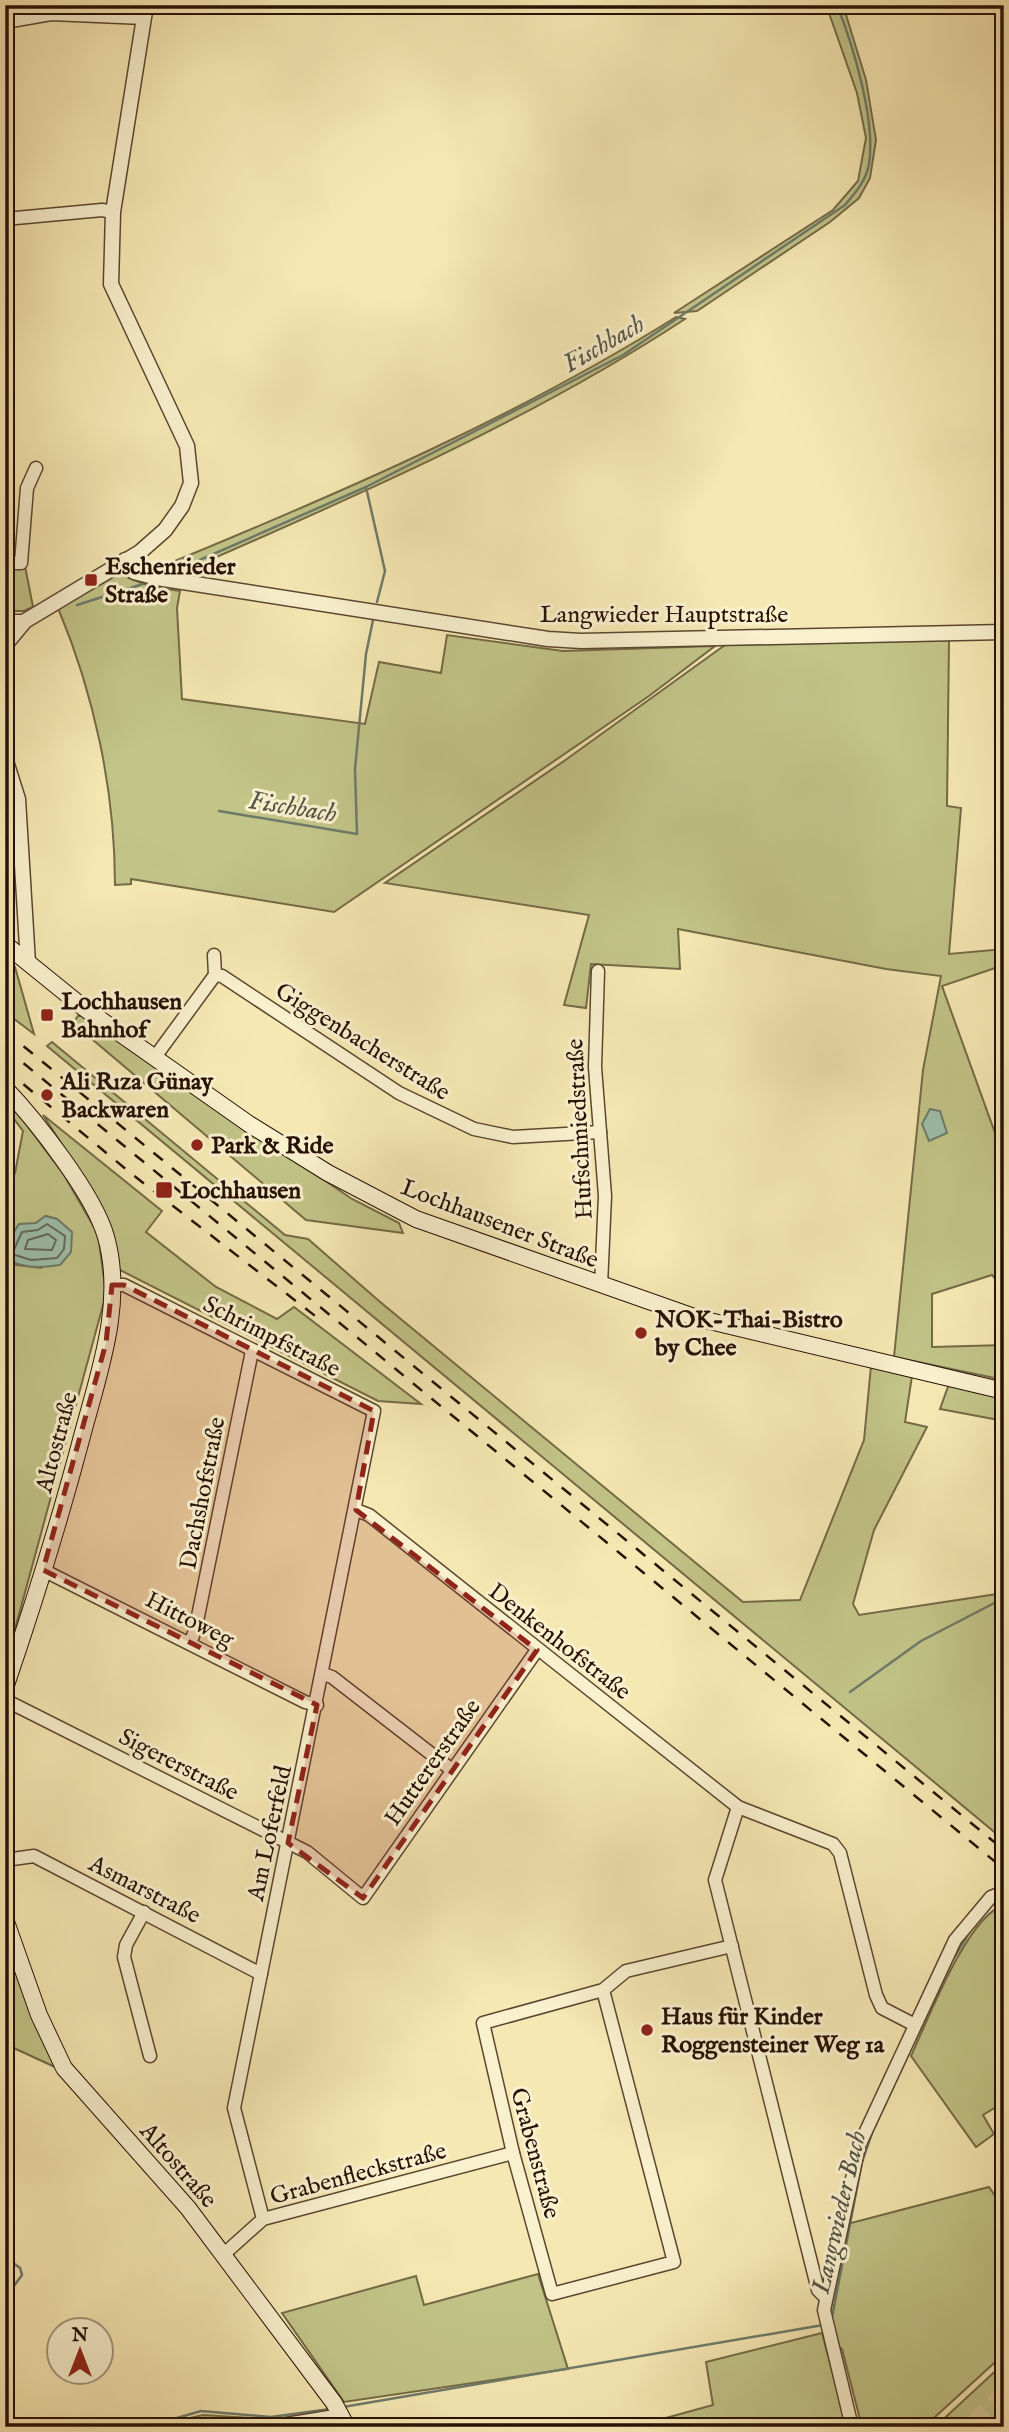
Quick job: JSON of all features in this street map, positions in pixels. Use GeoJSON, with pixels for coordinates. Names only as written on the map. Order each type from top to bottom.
{"type":"FeatureCollection","features":[{"type":"Feature","properties":{"kind":"main road","name":"Lochhausener Straße"},"geometry":{"type":"LineString","coordinates":[[5,944],[84,1008],[260,1131],[392,1208],[460,1236],[697,1318],[1004,1391]]}},
{"type":"Feature","properties":{"kind":"main road","name":"Altostraße"},"geometry":{"type":"LineString","coordinates":[[5,1088],[48,1141],[89,1203],[106,1235],[112,1285],[106,1343],[43,1570],[5,1688]]}},
{"type":"Feature","properties":{"kind":"main road","name":"Altostraße"},"geometry":{"type":"LineString","coordinates":[[5,1919],[39,2015],[64,2068],[224,2254],[340,2414]]}},
{"type":"Feature","properties":{"kind":"street"},"geometry":{"type":"LineString","coordinates":[[5,22],[51,14],[145,12],[113,212],[111,284],[187,446],[191,464],[191,482],[182,506],[165,530],[125,560],[25,621],[5,645]]}},
{"type":"Feature","properties":{"kind":"street"},"geometry":{"type":"LineString","coordinates":[[5,219],[102,210],[113,212]]}},
{"type":"Feature","properties":{"kind":"street"},"geometry":{"type":"LineString","coordinates":[[5,563],[21,563],[27,488],[36,468]]}},
{"type":"Feature","properties":{"kind":"street","name":"Langwieder Hauptstraße"},"geometry":{"type":"LineString","coordinates":[[125,560],[134,572],[157,578],[548,639],[620,641],[1004,632]]}},
{"type":"Feature","properties":{"kind":"street"},"geometry":{"type":"LineString","coordinates":[[5,616],[14,621],[25,621]]}},
{"type":"Feature","properties":{"kind":"street"},"geometry":{"type":"LineString","coordinates":[[6,760],[19,811],[28,962]]}},
{"type":"Feature","properties":{"kind":"street"},"geometry":{"type":"LineString","coordinates":[[5,939],[19,935],[26,926]]}},
{"type":"Feature","properties":{"kind":"street"},"geometry":{"type":"LineString","coordinates":[[155,1057],[215,975],[214,955]]}},
{"type":"Feature","properties":{"kind":"street","name":"Hufschmiedstraße"},"geometry":{"type":"LineString","coordinates":[[598,971],[594,1026],[605,1196],[601,1285]]}},
{"type":"Feature","properties":{"kind":"street","name":"Giggenbacherstraße"},"geometry":{"type":"LineString","coordinates":[[215,975],[399,1093],[474,1129],[513,1137],[600,1132]]}},
{"type":"Feature","properties":{"kind":"street","name":"Schrimpfstraße"},"geometry":{"type":"LineString","coordinates":[[112,1285],[124,1285],[374,1411],[367,1453]]}},
{"type":"Feature","properties":{"kind":"street","name":"Dachshofstraße"},"geometry":{"type":"LineString","coordinates":[[190,1643],[195,1631],[252,1350]]}},
{"type":"Feature","properties":{"kind":"street","name":"Am Loferfeld"},"geometry":{"type":"LineString","coordinates":[[263,2219],[234,2112],[367,1453]]}},
{"type":"Feature","properties":{"kind":"street","name":"Denkenhofstraße"},"geometry":{"type":"LineString","coordinates":[[356,1510],[369,1515],[738,1807],[833,1844],[840,1853],[876,1995],[882,2008],[913,2024]]}},
{"type":"Feature","properties":{"kind":"street","name":"Hittoweg"},"geometry":{"type":"LineString","coordinates":[[43,1570],[305,1702],[317,1705]]}},
{"type":"Feature","properties":{"kind":"street","name":"Huttererstraße"},"geometry":{"type":"LineString","coordinates":[[363,1898],[537,1650]]}},
{"type":"Feature","properties":{"kind":"street"},"geometry":{"type":"LineString","coordinates":[[323,1674],[332,1676],[452,1770]]}},
{"type":"Feature","properties":{"kind":"street","name":"Sigererstraße"},"geometry":{"type":"LineString","coordinates":[[5,1700],[307,1852],[363,1898]]}},
{"type":"Feature","properties":{"kind":"street"},"geometry":{"type":"LineString","coordinates":[[738,1807],[715,1880],[818,2290],[826,2298]]}},
{"type":"Feature","properties":{"kind":"street","name":"Asmarstraße"},"geometry":{"type":"LineString","coordinates":[[5,1860],[34,1856],[261,1975]]}},
{"type":"Feature","properties":{"kind":"street"},"geometry":{"type":"LineString","coordinates":[[852,2427],[826,2324],[826,2298],[859,2146],[913,2024],[956,1940],[986,1902],[1004,1892]]}},
{"type":"Feature","properties":{"kind":"street"},"geometry":{"type":"LineString","coordinates":[[144,1912],[126,1945],[124,1957],[150,2056]]}},
{"type":"Feature","properties":{"kind":"street"},"geometry":{"type":"LineString","coordinates":[[603,1990],[626,1971],[732,1946]]}},
{"type":"Feature","properties":{"kind":"street","name":"Grabenstraße"},"geometry":{"type":"LineString","coordinates":[[603,1990],[674,2262],[552,2294],[513,2152],[482,2023],[603,1990]]}},
{"type":"Feature","properties":{"kind":"street","name":"Grabenfleckstraße"},"geometry":{"type":"LineString","coordinates":[[224,2254],[263,2219],[513,2152]]}},
{"type":"Feature","properties":{"kind":"street"},"geometry":{"type":"LineString","coordinates":[[268,2427],[340,2414]]}},
{"type":"Feature","properties":{"kind":"highlighted area"},"geometry":{"type":"Polygon","coordinates":[[[112,1285],[124,1285],[374,1411],[356,1510],[537,1650],[363,1898],[288,1843],[317,1705],[43,1570],[106,1343],[112,1285]]]}},
{"type":"Feature","properties":{"kind":"green space"},"geometry":{"type":"Polygon","coordinates":[[[820,5],[843,5],[866,80],[876,140],[870,178],[859,198],[830,222],[697,311],[674,313],[833,210],[858,181],[866,138],[857,93],[829,13],[820,5]]]}},
{"type":"Feature","properties":{"kind":"green space"},"geometry":{"type":"Polygon","coordinates":[[[676,317],[685,319],[564,392],[438,457],[180,573],[166,571],[175,561],[367,479],[493,419],[616,353],[676,317]]]}},
{"type":"Feature","properties":{"kind":"green space"},"geometry":{"type":"Polygon","coordinates":[[[5,566],[25,566],[33,607],[24,611],[9,611],[5,607],[5,566]]]}},
{"type":"Feature","properties":{"kind":"green space"},"geometry":{"type":"Polygon","coordinates":[[[119,574],[149,586],[180,591],[177,608],[182,699],[365,724],[379,662],[441,673],[447,635],[563,651],[715,646],[649,696],[334,912],[131,879],[131,884],[115,885],[111,814],[100,743],[82,674],[58,608],[119,574]]]}},
{"type":"Feature","properties":{"kind":"green space"},"geometry":{"type":"Polygon","coordinates":[[[949,640],[947,806],[961,808],[949,954],[1004,949],[1004,965],[942,986],[1004,1158],[1004,1290],[992,1275],[932,1294],[932,1347],[1004,1345],[1004,1380],[894,1357],[923,1070],[941,976],[886,969],[678,929],[680,969],[591,964],[586,1008],[564,1005],[589,915],[385,883],[564,761],[725,645],[949,640]]]}},
{"type":"Feature","properties":{"kind":"green space"},"geometry":{"type":"Polygon","coordinates":[[[5,958],[15,967],[34,1034],[5,1012],[5,958]]]}},
{"type":"Feature","properties":{"kind":"green space"},"geometry":{"type":"Polygon","coordinates":[[[78,1016],[82,1016],[352,1199],[399,1223],[403,1233],[306,1220],[73,1023],[78,1016]]]}},
{"type":"Feature","properties":{"kind":"green space"},"geometry":{"type":"Polygon","coordinates":[[[52,1042],[285,1235],[308,1239],[379,1301],[743,1602],[800,1600],[864,1440],[871,1366],[912,1376],[905,1422],[927,1427],[874,1530],[853,1604],[859,1615],[1004,1593],[1004,1840],[47,1046],[52,1042]]]}},
{"type":"Feature","properties":{"kind":"green space"},"geometry":{"type":"Polygon","coordinates":[[[5,1096],[64,1175],[98,1234],[106,1294],[5,1666],[5,1193],[15,1173],[23,1131],[5,1107],[5,1096]],[[46,1216],[36,1223],[16,1265],[41,1268],[57,1219],[46,1216]]]}},
{"type":"Feature","properties":{"kind":"green space"},"geometry":{"type":"Polygon","coordinates":[[[43,1115],[162,1211],[146,1232],[216,1287],[277,1319],[294,1307],[421,1404],[378,1401],[118,1269],[90,1188],[43,1115]]]}},
{"type":"Feature","properties":{"kind":"green space"},"geometry":{"type":"Polygon","coordinates":[[[949,1384],[1004,1397],[1004,1421],[940,1409],[949,1384]]]}},
{"type":"Feature","properties":{"kind":"green space"},"geometry":{"type":"Polygon","coordinates":[[[1004,1905],[1004,2102],[983,2115],[994,2134],[976,2147],[911,2056],[963,1949],[976,1928],[990,1913],[1004,1905]]]}},
{"type":"Feature","properties":{"kind":"green space"},"geometry":{"type":"Polygon","coordinates":[[[5,1930],[55,2067],[5,2044],[5,1930]]]}},
{"type":"Feature","properties":{"kind":"green space"},"geometry":{"type":"Polygon","coordinates":[[[989,2187],[1004,2209],[1004,2354],[924,2427],[862,2427],[842,2349],[834,2340],[830,2326],[835,2271],[847,2224],[989,2187]]]}},
{"type":"Feature","properties":{"kind":"green space"},"geometry":{"type":"Polygon","coordinates":[[[538,2274],[568,2369],[344,2402],[282,2313],[416,2276],[424,2305],[538,2274]]]}},
{"type":"Feature","properties":{"kind":"green space"},"geometry":{"type":"Polygon","coordinates":[[[822,2333],[847,2427],[633,2427],[713,2405],[706,2362],[822,2333]]]}},
{"type":"Feature","properties":{"kind":"green space"},"geometry":{"type":"Polygon","coordinates":[[[1004,2363],[1004,2427],[935,2427],[1004,2363]]]}},
{"type":"Feature","properties":{"kind":"green space"},"geometry":{"type":"Polygon","coordinates":[[[203,2415],[267,2419],[219,2427],[165,2427],[164,2424],[203,2415]]]}},
{"type":"Feature","properties":{"kind":"water"},"geometry":{"type":"Polygon","coordinates":[[[930,1109],[940,1111],[947,1133],[929,1141],[922,1124],[930,1109]]]}},
{"type":"Feature","properties":{"kind":"water"},"geometry":{"type":"Polygon","coordinates":[[[45,1216],[57,1219],[72,1232],[71,1252],[60,1265],[32,1267],[6,1258],[10,1238],[19,1224],[36,1223],[45,1216]]]}},
{"type":"Feature","properties":{"kind":"waterway","name":"Fischbach"},"geometry":{"type":"LineString","coordinates":[[170,573],[366,487],[623,355],[845,205],[866,176],[870,146],[862,83],[837,5]]}},
{"type":"Feature","properties":{"kind":"waterway"},"geometry":{"type":"LineString","coordinates":[[366,487],[385,571],[377,602]]}},
{"type":"Feature","properties":{"kind":"waterway","name":"Fischbach"},"geometry":{"type":"LineString","coordinates":[[77,605],[146,583]]}},
{"type":"Feature","properties":{"kind":"waterway","name":"Fischbach"},"geometry":{"type":"LineString","coordinates":[[219,811],[357,834],[355,769],[366,654],[373,620]]}},
{"type":"Feature","properties":{"kind":"waterway"},"geometry":{"type":"LineString","coordinates":[[850,1692],[921,1641],[1004,1598]]}},
{"type":"Feature","properties":{"kind":"waterway","name":"Langwieder Bach"},"geometry":{"type":"LineString","coordinates":[[832,2317],[862,2162],[873,2130],[952,1961],[972,1928]]}},
{"type":"Feature","properties":{"kind":"waterway","name":"Fischbach"},"geometry":{"type":"LineString","coordinates":[[5,2257],[20,2268],[22,2275],[5,2298]]}},
{"type":"Feature","properties":{"kind":"waterway","name":"Langwieder Bach"},"geometry":{"type":"LineString","coordinates":[[343,2407],[823,2325]]}},
{"type":"Feature","properties":{"kind":"waterway"},"geometry":{"type":"LineString","coordinates":[[146,2427],[201,2411],[271,2417],[330,2409]]}},
{"type":"Feature","properties":{"kind":"tunnel"},"geometry":{"type":"LineString","coordinates":[[972,2427],[1004,2396]]}},
{"type":"Feature","properties":{"kind":"railway"},"geometry":{"type":"LineString","coordinates":[[5,1031],[1004,1850]]}},
{"type":"Feature","properties":{"kind":"railway"},"geometry":{"type":"LineString","coordinates":[[5,1048],[1004,1869]]}},
{"type":"Feature","properties":{"kind":"railway"},"geometry":{"type":"LineString","coordinates":[[5,1069],[133,1175],[323,1322]]}},
{"type":"Feature","properties":{"kind":"place","name":"Eschenrieder Straße"},"geometry":{"type":"Point","coordinates":[91,580]}},
{"type":"Feature","properties":{"kind":"place","name":"Lochhausen Bahnhof"},"geometry":{"type":"Point","coordinates":[47,1015]}},
{"type":"Feature","properties":{"kind":"place","name":"Ali Rıza Günay Backwaren"},"geometry":{"type":"Point","coordinates":[47,1095]}},
{"type":"Feature","properties":{"kind":"place","name":"Park & Ride"},"geometry":{"type":"Point","coordinates":[197,1145]}},
{"type":"Feature","properties":{"kind":"place","name":"Lochhausen"},"geometry":{"type":"Point","coordinates":[164,1190]}},
{"type":"Feature","properties":{"kind":"place","name":"NOK-Thai-Bistro by Chee"},"geometry":{"type":"Point","coordinates":[641,1333]}},
{"type":"Feature","properties":{"kind":"place","name":"Haus für Kinder Roggensteiner Weg 1a"},"geometry":{"type":"Point","coordinates":[647,2030]}}]}
